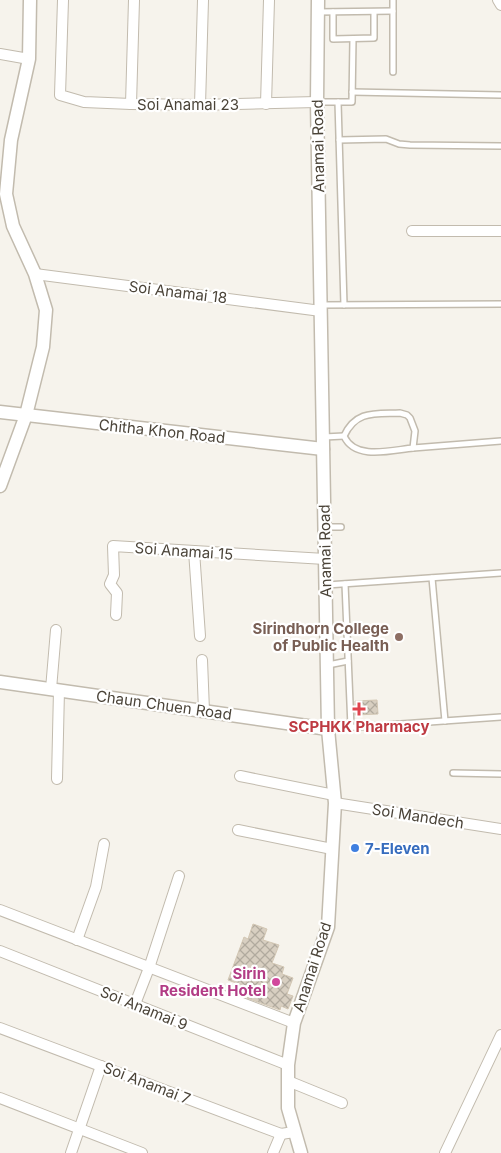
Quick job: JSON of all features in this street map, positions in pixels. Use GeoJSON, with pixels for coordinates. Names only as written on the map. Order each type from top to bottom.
{"type":"FeatureCollection","features":[{"type":"Feature","properties":{"kind":"street"},"geometry":{"type":"LineString","coordinates":[[0,486],[26,416],[44,347],[46,310],[35,274],[13,226],[6,194],[11,140],[29,59],[30,0]]}},
{"type":"Feature","properties":{"kind":"street","name":"Soi Anamai 23"},"geometry":{"type":"LineString","coordinates":[[63,0],[60,95],[84,102],[130,104],[200,105],[317,102]]}},
{"type":"Feature","properties":{"kind":"street"},"geometry":{"type":"LineString","coordinates":[[130,104],[134,0]]}},
{"type":"Feature","properties":{"kind":"street"},"geometry":{"type":"LineString","coordinates":[[200,105],[203,0]]}},
{"type":"Feature","properties":{"kind":"street"},"geometry":{"type":"LineString","coordinates":[[266,104],[269,0]]}},
{"type":"Feature","properties":{"kind":"street"},"geometry":{"type":"LineString","coordinates":[[498,0],[501,5]]}},
{"type":"Feature","properties":{"kind":"street","name":"Anamai Road"},"geometry":{"type":"LineString","coordinates":[[301,1153],[288,1133],[288,1065],[294,1023],[328,927],[335,799],[328,729],[317,102],[318,6]]}},
{"type":"Feature","properties":{"kind":"street"},"geometry":{"type":"LineString","coordinates":[[0,54],[29,59]]}},
{"type":"Feature","properties":{"kind":"street"},"geometry":{"type":"LineString","coordinates":[[412,231],[501,231]]}},
{"type":"Feature","properties":{"kind":"street","name":"Soi Anamai 18"},"geometry":{"type":"LineString","coordinates":[[35,274],[321,308]]}},
{"type":"Feature","properties":{"kind":"street","name":"Chitha Khon Road"},"geometry":{"type":"LineString","coordinates":[[0,412],[323,443]]}},
{"type":"Feature","properties":{"kind":"street","name":"Soi Anamai 15"},"geometry":{"type":"LineString","coordinates":[[116,615],[117,594],[110,584],[114,575],[113,546],[325,559]]}},
{"type":"Feature","properties":{"kind":"street"},"geometry":{"type":"LineString","coordinates":[[194,551],[200,636]]}},
{"type":"Feature","properties":{"kind":"street"},"geometry":{"type":"LineString","coordinates":[[56,630],[57,780]]}},
{"type":"Feature","properties":{"kind":"street"},"geometry":{"type":"LineString","coordinates":[[202,660],[204,711]]}},
{"type":"Feature","properties":{"kind":"street","name":"Chaun Chuen Road"},"geometry":{"type":"LineString","coordinates":[[0,682],[328,729]]}},
{"type":"Feature","properties":{"kind":"street","name":"Soi Mandech"},"geometry":{"type":"LineString","coordinates":[[240,776],[335,799],[501,828]]}},
{"type":"Feature","properties":{"kind":"street"},"geometry":{"type":"LineString","coordinates":[[238,830],[332,849]]}},
{"type":"Feature","properties":{"kind":"street"},"geometry":{"type":"LineString","coordinates":[[77,940],[96,887],[104,844]]}},
{"type":"Feature","properties":{"kind":"street"},"geometry":{"type":"LineString","coordinates":[[135,1004],[149,968],[179,876]]}},
{"type":"Feature","properties":{"kind":"street"},"geometry":{"type":"LineString","coordinates":[[0,910],[294,1023]]}},
{"type":"Feature","properties":{"kind":"street","name":"Soi Anamai 9"},"geometry":{"type":"LineString","coordinates":[[0,951],[288,1065]]}},
{"type":"Feature","properties":{"kind":"street","name":"Soi Anamai 7"},"geometry":{"type":"LineString","coordinates":[[0,1028],[288,1133]]}},
{"type":"Feature","properties":{"kind":"street"},"geometry":{"type":"LineString","coordinates":[[445,1153],[501,1035]]}},
{"type":"Feature","properties":{"kind":"street"},"geometry":{"type":"LineString","coordinates":[[71,1153],[101,1066]]}},
{"type":"Feature","properties":{"kind":"street"},"geometry":{"type":"LineString","coordinates":[[288,1081],[342,1103]]}},
{"type":"Feature","properties":{"kind":"street"},"geometry":{"type":"LineString","coordinates":[[0,1098],[142,1153]]}},
{"type":"Feature","properties":{"kind":"street"},"geometry":{"type":"LineString","coordinates":[[273,1153],[288,1133]]}},
{"type":"Feature","properties":{"kind":"lane"},"geometry":{"type":"LineString","coordinates":[[392,72],[393,0]]}},
{"type":"Feature","properties":{"kind":"lane"},"geometry":{"type":"LineString","coordinates":[[318,6],[333,12],[392,11]]}},
{"type":"Feature","properties":{"kind":"lane"},"geometry":{"type":"LineString","coordinates":[[333,12],[333,39],[374,38],[374,12]]}},
{"type":"Feature","properties":{"kind":"lane"},"geometry":{"type":"LineString","coordinates":[[317,102],[352,102],[353,38]]}},
{"type":"Feature","properties":{"kind":"lane"},"geometry":{"type":"LineString","coordinates":[[352,92],[501,95]]}},
{"type":"Feature","properties":{"kind":"lane"},"geometry":{"type":"LineString","coordinates":[[338,102],[344,305]]}},
{"type":"Feature","properties":{"kind":"lane"},"geometry":{"type":"LineString","coordinates":[[339,140],[386,139],[399,144],[410,145],[501,146]]}},
{"type":"Feature","properties":{"kind":"lane"},"geometry":{"type":"LineString","coordinates":[[321,308],[344,305],[501,304]]}},
{"type":"Feature","properties":{"kind":"lane"},"geometry":{"type":"LineString","coordinates":[[323,443],[344,436],[354,420],[362,415],[400,413],[407,415],[414,426],[413,448]]}},
{"type":"Feature","properties":{"kind":"lane"},"geometry":{"type":"LineString","coordinates":[[344,436],[353,447],[365,452],[501,441]]}},
{"type":"Feature","properties":{"kind":"lane"},"geometry":{"type":"LineString","coordinates":[[324,527],[341,527]]}},
{"type":"Feature","properties":{"kind":"lane"},"geometry":{"type":"LineString","coordinates":[[326,585],[501,573]]}},
{"type":"Feature","properties":{"kind":"lane"},"geometry":{"type":"LineString","coordinates":[[432,578],[445,721]]}},
{"type":"Feature","properties":{"kind":"lane"},"geometry":{"type":"LineString","coordinates":[[345,584],[351,727]]}},
{"type":"Feature","properties":{"kind":"lane"},"geometry":{"type":"LineString","coordinates":[[326,629],[347,628]]}},
{"type":"Feature","properties":{"kind":"lane"},"geometry":{"type":"LineString","coordinates":[[327,665],[348,661]]}},
{"type":"Feature","properties":{"kind":"lane"},"geometry":{"type":"LineString","coordinates":[[328,729],[501,718]]}},
{"type":"Feature","properties":{"kind":"lane"},"geometry":{"type":"LineString","coordinates":[[452,773],[501,774]]}},
{"type":"Feature","properties":{"kind":"building"},"geometry":{"type":"Polygon","coordinates":[[[377,700],[378,714],[355,715],[355,701],[377,700]]]}},
{"type":"Feature","properties":{"kind":"building"},"geometry":{"type":"Polygon","coordinates":[[[253,924],[267,929],[263,940],[279,945],[272,963],[284,967],[282,974],[293,978],[287,994],[293,996],[288,1009],[281,1006],[280,1010],[247,998],[248,996],[236,992],[239,984],[228,980],[244,937],[248,939],[253,924]]]}},
{"type":"Feature","properties":{"kind":"place","name":"Sirindhorn College of Public Health"},"geometry":{"type":"Point","coordinates":[399,637]}},
{"type":"Feature","properties":{"kind":"place","name":"SCPHKK Pharmacy"},"geometry":{"type":"Point","coordinates":[359,709]}},
{"type":"Feature","properties":{"kind":"place","name":"7-Eleven"},"geometry":{"type":"Point","coordinates":[355,848]}},
{"type":"Feature","properties":{"kind":"place","name":"Sirin Resident Hotel"},"geometry":{"type":"Point","coordinates":[276,982]}}]}
